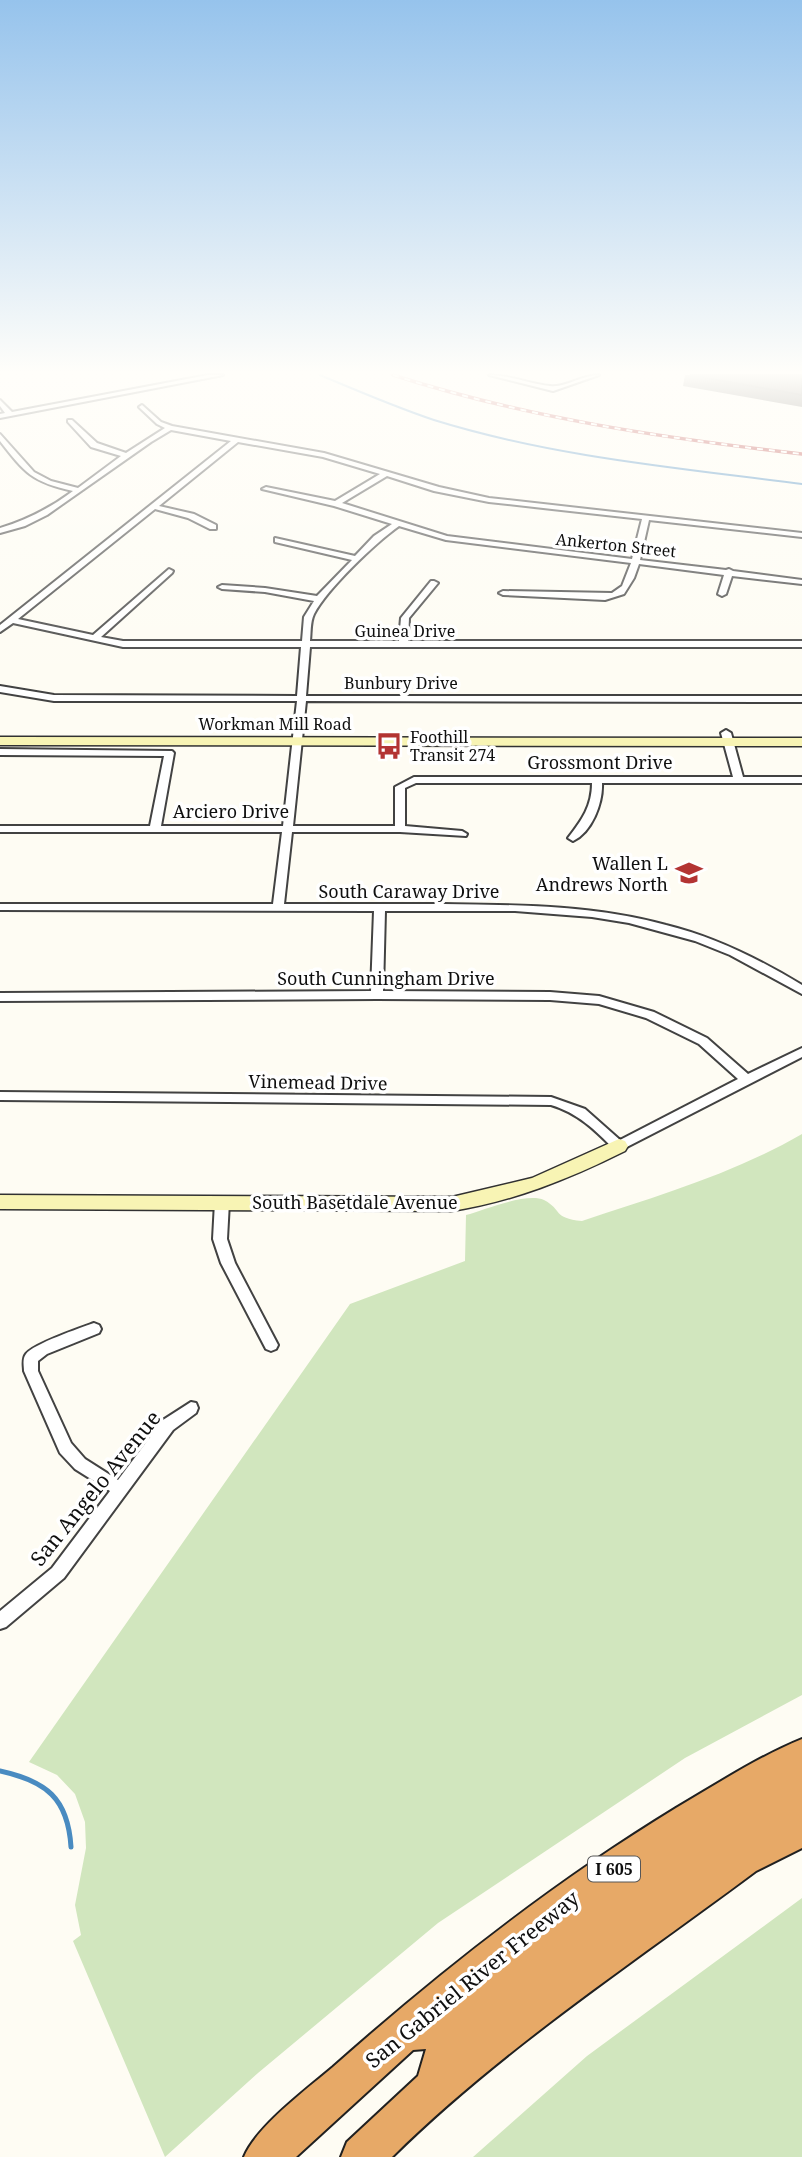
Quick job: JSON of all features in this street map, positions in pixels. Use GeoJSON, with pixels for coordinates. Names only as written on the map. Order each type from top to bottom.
{"type":"FeatureCollection","features":[{"type":"Feature","properties":{"kind":"highway","name":"San Gabriel River Freeway"},"geometry":{"type":"LineString","coordinates":[[362,2157],[424,2097],[455,2027],[515,1940],[640,1851],[802,1756]]}},
{"type":"Feature","properties":{"kind":"highway"},"geometry":{"type":"LineString","coordinates":[[455,2027],[546,1942],[693,1839],[802,1777]]}},
{"type":"Feature","properties":{"kind":"highway"},"geometry":{"type":"LineString","coordinates":[[455,2027],[663,1881],[802,1798]]}},
{"type":"Feature","properties":{"kind":"highway","name":"San Gabriel River Freeway"},"geometry":{"type":"LineString","coordinates":[[265,2157],[390,2041],[434,2029],[455,2027],[743,1858],[802,1828]]}},
{"type":"Feature","properties":{"kind":"main road","name":"Workman Mill Road"},"geometry":{"type":"LineString","coordinates":[[0,733],[298,737],[727,737],[802,733]]}},
{"type":"Feature","properties":{"kind":"main road","name":"Workman Mill Road"},"geometry":{"type":"LineString","coordinates":[[0,741],[298,737]]}},
{"type":"Feature","properties":{"kind":"main road","name":"Workman Mill Road"},"geometry":{"type":"LineString","coordinates":[[727,737],[802,742]]}},
{"type":"Feature","properties":{"kind":"main road","name":"South Basetdale Avenue"},"geometry":{"type":"LineString","coordinates":[[0,1202],[452,1204],[494,1198],[528,1189],[564,1175],[619,1146]]}},
{"type":"Feature","properties":{"kind":"street"},"geometry":{"type":"LineString","coordinates":[[31,476],[45,483],[77,490]]}},
{"type":"Feature","properties":{"kind":"street"},"geometry":{"type":"LineString","coordinates":[[0,531],[17,528],[42,517],[97,476]]}},
{"type":"Feature","properties":{"kind":"street"},"geometry":{"type":"LineString","coordinates":[[0,629],[190,476]]}},
{"type":"Feature","properties":{"kind":"street"},"geometry":{"type":"LineString","coordinates":[[335,503],[382,476]]}},
{"type":"Feature","properties":{"kind":"street"},"geometry":{"type":"LineString","coordinates":[[395,476],[437,489],[489,500],[802,535]]}},
{"type":"Feature","properties":{"kind":"street","name":"Ankerton Street"},"geometry":{"type":"LineString","coordinates":[[266,489],[335,503],[446,538],[802,582]]}},
{"type":"Feature","properties":{"kind":"street"},"geometry":{"type":"LineString","coordinates":[[152,506],[191,516],[213,527]]}},
{"type":"Feature","properties":{"kind":"street"},"geometry":{"type":"LineString","coordinates":[[503,593],[605,597],[618,595],[625,588],[635,561],[646,517]]}},
{"type":"Feature","properties":{"kind":"street"},"geometry":{"type":"LineString","coordinates":[[278,908],[298,737],[308,617],[318,598],[377,538],[396,524]]}},
{"type":"Feature","properties":{"kind":"street"},"geometry":{"type":"LineString","coordinates":[[278,540],[357,559]]}},
{"type":"Feature","properties":{"kind":"street"},"geometry":{"type":"LineString","coordinates":[[93,639],[169,571]]}},
{"type":"Feature","properties":{"kind":"street"},"geometry":{"type":"LineString","coordinates":[[722,594],[729,571]]}},
{"type":"Feature","properties":{"kind":"street"},"geometry":{"type":"LineString","coordinates":[[403,645],[405,618],[434,583]]}},
{"type":"Feature","properties":{"kind":"street"},"geometry":{"type":"LineString","coordinates":[[222,587],[318,598]]}},
{"type":"Feature","properties":{"kind":"street","name":"Guinea Drive"},"geometry":{"type":"LineString","coordinates":[[11,620],[123,644],[802,644]]}},
{"type":"Feature","properties":{"kind":"street","name":"Bunbury Drive"},"geometry":{"type":"LineString","coordinates":[[0,689],[54,698],[802,699]]}},
{"type":"Feature","properties":{"kind":"street"},"geometry":{"type":"LineString","coordinates":[[727,737],[739,780]]}},
{"type":"Feature","properties":{"kind":"street"},"geometry":{"type":"LineString","coordinates":[[0,752],[169,753],[155,830]]}},
{"type":"Feature","properties":{"kind":"street"},"geometry":{"type":"LineString","coordinates":[[573,838],[595,810],[597,779]]}},
{"type":"Feature","properties":{"kind":"street","name":"Grossmont Drive"},"geometry":{"type":"LineString","coordinates":[[400,829],[400,787],[405,782],[802,780]]}},
{"type":"Feature","properties":{"kind":"street","name":"Arciero Drive"},"geometry":{"type":"LineString","coordinates":[[0,829],[400,829],[462,834]]}},
{"type":"Feature","properties":{"kind":"street","name":"South Caraway Drive"},"geometry":{"type":"LineString","coordinates":[[0,907],[551,909],[633,919],[690,934],[721,946],[802,990]]}},
{"type":"Feature","properties":{"kind":"street"},"geometry":{"type":"LineString","coordinates":[[377,995],[380,908]]}},
{"type":"Feature","properties":{"kind":"street","name":"South Cunningham Drive"},"geometry":{"type":"LineString","coordinates":[[0,997],[377,995],[550,996],[600,1000],[650,1015],[703,1041],[748,1081]]}},
{"type":"Feature","properties":{"kind":"street","name":"South Basetdale Avenue"},"geometry":{"type":"LineString","coordinates":[[619,1146],[802,1052]]}},
{"type":"Feature","properties":{"kind":"street","name":"Vinemead Drive"},"geometry":{"type":"LineString","coordinates":[[0,1096],[551,1101],[574,1107],[593,1120],[619,1146]]}},
{"type":"Feature","properties":{"kind":"street"},"geometry":{"type":"LineString","coordinates":[[222,1202],[220,1239],[228,1262],[271,1345]]}},
{"type":"Feature","properties":{"kind":"street"},"geometry":{"type":"LineString","coordinates":[[94,1329],[42,1350],[31,1358],[31,1371],[65,1448],[80,1464],[120,1489]]}},
{"type":"Feature","properties":{"kind":"street","name":"San Angelo Avenue"},"geometry":{"type":"LineString","coordinates":[[0,1621],[58,1573],[168,1426],[191,1408]]}},
{"type":"Feature","properties":{"kind":"green space"},"geometry":{"type":"Polygon","coordinates":[[[802,1134],[802,1695],[685,1758],[438,1923],[258,2073],[165,2157],[73,1941],[81,1935],[75,1905],[86,1848],[85,1822],[75,1794],[57,1775],[29,1762],[350,1304],[465,1261],[466,1215],[517,1200],[537,1198],[550,1204],[566,1218],[582,1221],[722,1173],[802,1134]]]}},
{"type":"Feature","properties":{"kind":"green space"},"geometry":{"type":"Polygon","coordinates":[[[802,1898],[802,2157],[473,2157],[587,2056],[802,1898]]]}},
{"type":"Feature","properties":{"kind":"waterway"},"geometry":{"type":"LineString","coordinates":[[738,476],[802,484]]}},
{"type":"Feature","properties":{"kind":"waterway"},"geometry":{"type":"LineString","coordinates":[[0,1771],[30,1780],[52,1794],[65,1816],[71,1847]]}},
{"type":"Feature","properties":{"kind":"place","name":"Foothill Transit 274"},"geometry":{"type":"Point","coordinates":[389,746]}},
{"type":"Feature","properties":{"kind":"place","name":"Wallen L Andrews North"},"geometry":{"type":"Point","coordinates":[689,873]}}]}
